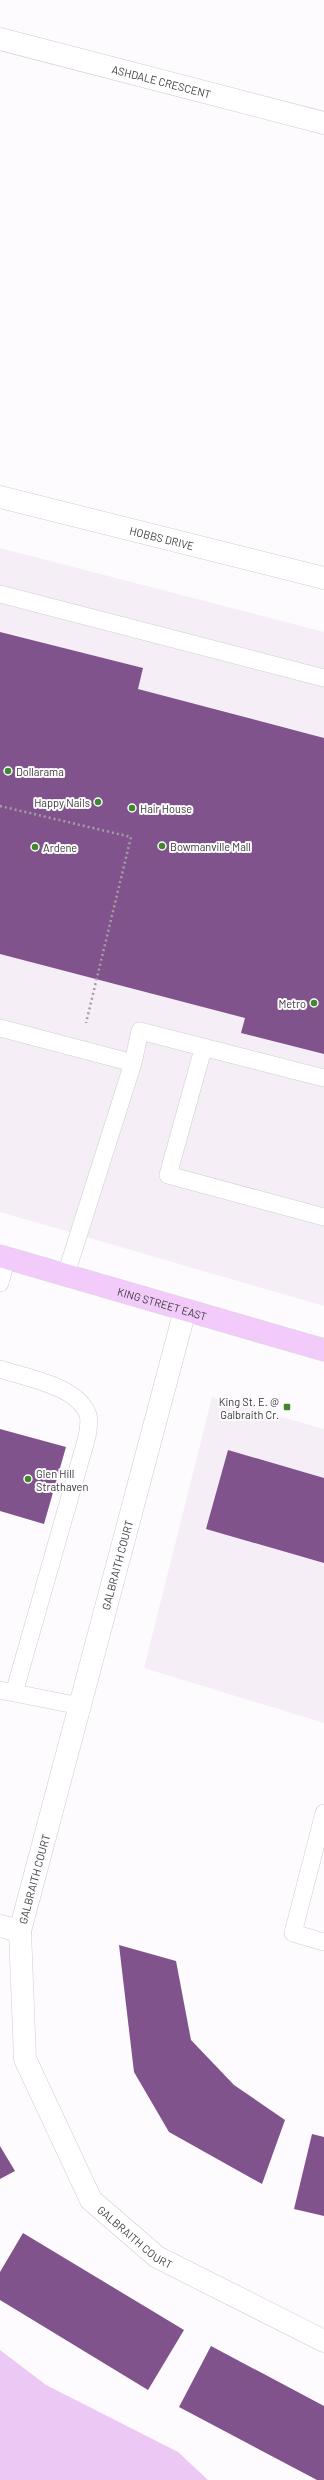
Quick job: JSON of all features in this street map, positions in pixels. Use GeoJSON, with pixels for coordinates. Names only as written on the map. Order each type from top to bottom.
{"type":"FeatureCollection","features":[{"type":"Feature","properties":{"kind":"main road","name":"KING STREET EAST"},"geometry":{"type":"LineString","coordinates":[[4,1257],[324,1350]]}},
{"type":"Feature","properties":{"kind":"street","name":"ASHDALE CRESCENT"},"geometry":{"type":"LineString","coordinates":[[0,39],[324,123]]}},
{"type":"Feature","properties":{"kind":"street","name":"HOBBS DRIVE"},"geometry":{"type":"LineString","coordinates":[[0,496],[324,578]]}},
{"type":"Feature","properties":{"kind":"street","name":"GALBRAITH COURT"},"geometry":{"type":"LineString","coordinates":[[185,1310],[80,1706],[10,1929],[25,2059],[91,2200],[157,2257],[324,2341]]}},
{"type":"Feature","properties":{"kind":"lane"},"geometry":{"type":"LineString","coordinates":[[0,594],[324,678]]}},
{"type":"Feature","properties":{"kind":"lane"},"geometry":{"type":"LineString","coordinates":[[0,1028],[133,1063]]}},
{"type":"Feature","properties":{"kind":"lane"},"geometry":{"type":"LineString","coordinates":[[66,1274],[133,1063],[140,1031],[203,1049],[324,1078]]}},
{"type":"Feature","properties":{"kind":"lane"},"geometry":{"type":"LineString","coordinates":[[203,1049],[168,1175],[324,1217]]}},
{"type":"Feature","properties":{"kind":"lane"},"geometry":{"type":"LineString","coordinates":[[0,1283],[4,1257]]}},
{"type":"Feature","properties":{"kind":"lane"},"geometry":{"type":"LineString","coordinates":[[0,1369],[71,1392],[82,1402],[89,1416],[87,1437],[7,1691],[80,1706]]}},
{"type":"Feature","properties":{"kind":"lane"},"geometry":{"type":"LineString","coordinates":[[324,1813],[321,1837],[293,1933],[324,1942]]}},
{"type":"Feature","properties":{"kind":"path"},"geometry":{"type":"LineString","coordinates":[[0,806],[131,837],[80,1049]]}},
{"type":"Feature","properties":{"kind":"shaded area"},"geometry":{"type":"Polygon","coordinates":[[[0,548],[324,632],[324,1306],[0,1212],[0,548]]]}},
{"type":"Feature","properties":{"kind":"shaded area"},"geometry":{"type":"Polygon","coordinates":[[[212,1397],[324,1429],[324,1723],[144,1668],[212,1397]]]}},
{"type":"Feature","properties":{"kind":"shaded area"},"geometry":{"type":"Polygon","coordinates":[[[0,2350],[46,2385],[178,2452],[208,2480],[0,2480],[0,2350]]]}},
{"type":"Feature","properties":{"kind":"building","name":"Bowmanville Mall"},"geometry":{"type":"Polygon","coordinates":[[[0,632],[143,668],[138,689],[324,738],[324,1054],[241,1033],[245,1018],[0,954],[0,632]]]}},
{"type":"Feature","properties":{"kind":"building","name":"Glen Hill Strathaven"},"geometry":{"type":"Polygon","coordinates":[[[0,1429],[66,1447],[44,1524],[0,1511],[0,1429]]]}},
{"type":"Feature","properties":{"kind":"building"},"geometry":{"type":"Polygon","coordinates":[[[228,1450],[324,1478],[324,1563],[206,1529],[228,1450]]]}},
{"type":"Feature","properties":{"kind":"building"},"geometry":{"type":"Polygon","coordinates":[[[119,1945],[176,1961],[191,2040],[234,2085],[285,2120],[262,2184],[169,2132],[134,2072],[119,1945]]]}},
{"type":"Feature","properties":{"kind":"building"},"geometry":{"type":"Polygon","coordinates":[[[312,2134],[324,2137],[324,2216],[294,2209],[312,2134]]]}},
{"type":"Feature","properties":{"kind":"building"},"geometry":{"type":"Polygon","coordinates":[[[0,2146],[15,2171],[0,2179],[0,2146]]]}},
{"type":"Feature","properties":{"kind":"building"},"geometry":{"type":"Polygon","coordinates":[[[23,2233],[184,2330],[148,2390],[0,2300],[0,2272],[23,2233]]]}},
{"type":"Feature","properties":{"kind":"building"},"geometry":{"type":"Polygon","coordinates":[[[211,2346],[324,2406],[324,2480],[317,2480],[179,2407],[211,2346]]]}},
{"type":"Feature","properties":{"kind":"place","name":"Dollarama"},"geometry":{"type":"Point","coordinates":[8,771]}},
{"type":"Feature","properties":{"kind":"place","name":"Happy Nails"},"geometry":{"type":"Point","coordinates":[98,802]}},
{"type":"Feature","properties":{"kind":"place","name":"Hair House"},"geometry":{"type":"Point","coordinates":[132,808]}},
{"type":"Feature","properties":{"kind":"place","name":"Bowmanville Mall"},"geometry":{"type":"Point","coordinates":[162,846]}},
{"type":"Feature","properties":{"kind":"place","name":"Ardene"},"geometry":{"type":"Point","coordinates":[35,847]}},
{"type":"Feature","properties":{"kind":"place","name":"Metro"},"geometry":{"type":"Point","coordinates":[314,1003]}},
{"type":"Feature","properties":{"kind":"place","name":"King St. E. @ Galbraith Cr."},"geometry":{"type":"Point","coordinates":[287,1407]}},
{"type":"Feature","properties":{"kind":"place","name":"Glen Hill Strathaven"},"geometry":{"type":"Point","coordinates":[28,1479]}}]}
